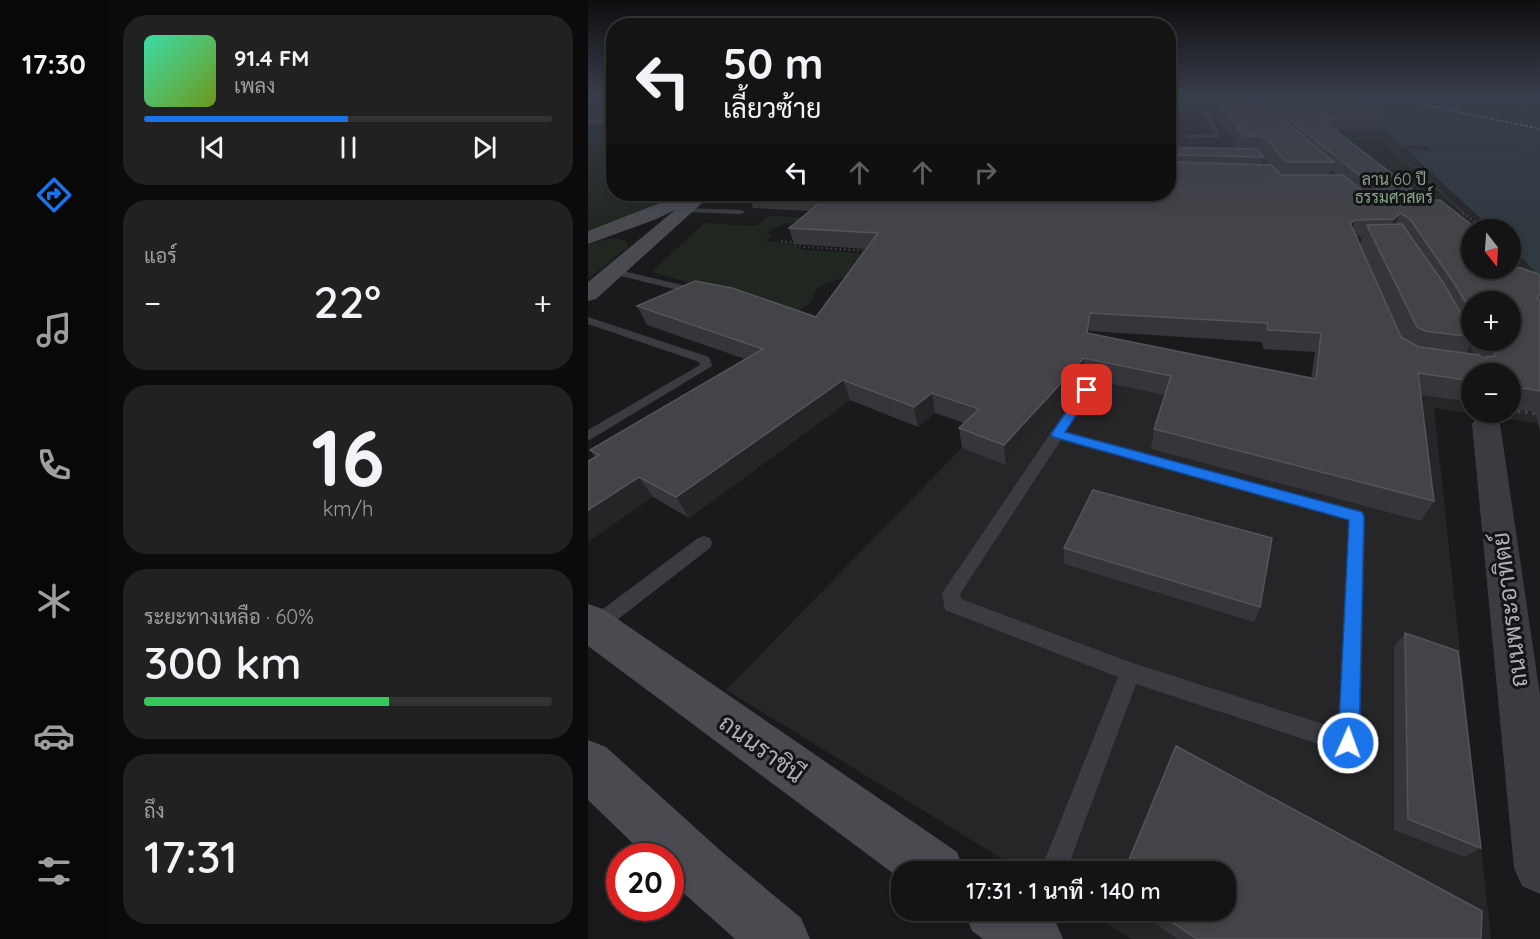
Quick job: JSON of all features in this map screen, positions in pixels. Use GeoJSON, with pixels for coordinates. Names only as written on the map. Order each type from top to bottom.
{"type":"FeatureCollection","features":[{"type":"Feature","properties":{"kind":"street"},"geometry":{"type":"LineString","coordinates":[[588,238],[691,202]]}},
{"type":"Feature","properties":{"kind":"street"},"geometry":{"type":"LineString","coordinates":[[588,294],[639,251],[691,202]]}},
{"type":"Feature","properties":{"kind":"street"},"geometry":{"type":"LineString","coordinates":[[588,238],[629,233],[639,238],[639,251]]}},
{"type":"Feature","properties":{"kind":"street","name":"ถนนพระอาทิตย์"},"geometry":{"type":"LineString","coordinates":[[1495,423],[1540,868]]}},
{"type":"Feature","properties":{"kind":"street","name":"ถนนราชินี"},"geometry":{"type":"LineString","coordinates":[[590,627],[922,861]]}},
{"type":"Feature","properties":{"kind":"street"},"geometry":{"type":"LineString","coordinates":[[588,765],[702,872],[780,939]]}},
{"type":"Feature","properties":{"kind":"lane"},"geometry":{"type":"LineString","coordinates":[[691,202],[741,212]]}},
{"type":"Feature","properties":{"kind":"lane"},"geometry":{"type":"LineString","coordinates":[[615,272],[706,294]]}},
{"type":"Feature","properties":{"kind":"lane"},"geometry":{"type":"LineString","coordinates":[[588,321],[705,360],[706,366],[588,436]]}},
{"type":"Feature","properties":{"kind":"lane"},"geometry":{"type":"LineString","coordinates":[[1057,434],[1357,516],[1348,743],[1130,672],[952,604],[951,593],[1057,434],[1087,390]]}},
{"type":"Feature","properties":{"kind":"lane"},"geometry":{"type":"LineString","coordinates":[[590,627],[704,543]]}},
{"type":"Feature","properties":{"kind":"lane"},"geometry":{"type":"LineString","coordinates":[[1057,861],[1130,672]]}},
{"type":"Feature","properties":{"kind":"path"},"geometry":{"type":"LineString","coordinates":[[1382,139],[1472,219]]}},
{"type":"Feature","properties":{"kind":"path"},"geometry":{"type":"LineString","coordinates":[[1396,185],[1431,184]]}},
{"type":"Feature","properties":{"kind":"path"},"geometry":{"type":"LineString","coordinates":[[1450,211],[1461,211]]}},
{"type":"Feature","properties":{"kind":"path"},"geometry":{"type":"LineString","coordinates":[[1351,240],[1344,236],[1375,236]]}},
{"type":"Feature","properties":{"kind":"path"},"geometry":{"type":"LineString","coordinates":[[783,240],[781,241],[795,242],[794,245],[804,248],[879,252]]}},
{"type":"Feature","properties":{"kind":"path"},"geometry":{"type":"LineString","coordinates":[[1521,414],[1540,414]]}},
{"type":"Feature","properties":{"kind":"shaded area"},"geometry":{"type":"Polygon","coordinates":[[[1176,139],[1405,139],[1413,145],[1424,145],[1433,152],[1404,149],[1481,219],[1461,219],[1461,279],[1521,279],[1521,257],[1540,278],[1540,424],[1521,421],[1521,363],[1461,363],[1461,412],[1434,408],[1491,939],[1132,939],[1102,921],[1236,921],[1236,861],[1006,861],[726,690],[1064,343],[1334,391],[1268,198],[1176,194],[1176,139]]]}},
{"type":"Feature","properties":{"kind":"shaded area"},"geometry":{"type":"Polygon","coordinates":[[[1393,139],[1540,139],[1540,278],[1521,257],[1521,219],[1481,219],[1404,148],[1432,151],[1424,145],[1402,147],[1393,139]]]}},
{"type":"Feature","properties":{"kind":"green space"},"geometry":{"type":"Polygon","coordinates":[[[588,139],[606,139],[606,201],[671,201],[588,233],[588,139]]]}},
{"type":"Feature","properties":{"kind":"green space","name":"ลาน 60 ปี ธรรมศาสตร์"},"geometry":{"type":"Polygon","coordinates":[[[1299,139],[1382,139],[1458,210],[1383,213],[1299,139]]]}},
{"type":"Feature","properties":{"kind":"green space"},"geometry":{"type":"Polygon","coordinates":[[[769,216],[816,218],[805,223],[792,222],[774,228],[766,234],[772,235],[766,241],[794,243],[793,245],[803,250],[874,254],[856,273],[825,284],[815,291],[811,302],[797,313],[652,272],[704,223],[756,226],[769,216]]]}},
{"type":"Feature","properties":{"kind":"green space"},"geometry":{"type":"Polygon","coordinates":[[[613,238],[626,241],[628,247],[588,279],[588,244],[613,238]]]}},
{"type":"Feature","properties":{"kind":"building"},"geometry":{"type":"Polygon","coordinates":[[[1266,139],[1306,139],[1334,162],[1286,162],[1266,139]]]}},
{"type":"Feature","properties":{"kind":"building"},"geometry":{"type":"Polygon","coordinates":[[[1314,139],[1346,139],[1427,200],[1440,200],[1464,219],[1461,219],[1461,279],[1521,279],[1521,268],[1540,276],[1540,294],[1537,298],[1540,301],[1540,391],[1521,388],[1521,363],[1461,363],[1461,379],[1418,373],[1434,501],[1154,429],[1171,376],[1084,358],[1004,445],[959,428],[979,409],[932,393],[914,407],[843,380],[676,497],[639,477],[588,510],[588,461],[599,455],[590,450],[763,349],[637,306],[695,281],[732,288],[816,317],[878,233],[789,228],[822,201],[1176,201],[1176,162],[1271,165],[1282,175],[1343,175],[1378,204],[1387,204],[1387,197],[1314,139]],[[1400,213],[1394,219],[1355,220],[1350,223],[1401,337],[1419,347],[1479,355],[1485,359],[1495,356],[1494,351],[1521,351],[1521,291],[1461,291],[1461,294],[1410,219],[1400,213]],[[1090,313],[1087,333],[1316,379],[1321,333],[1268,330],[1267,323],[1090,313]]]}},
{"type":"Feature","properties":{"kind":"building"},"geometry":{"type":"Polygon","coordinates":[[[1176,147],[1257,149],[1264,157],[1176,155],[1176,147]]]}},
{"type":"Feature","properties":{"kind":"building"},"geometry":{"type":"Polygon","coordinates":[[[1402,224],[1444,284],[1461,314],[1461,336],[1425,331],[1417,327],[1367,225],[1402,224]]]}},
{"type":"Feature","properties":{"kind":"building"},"geometry":{"type":"Polygon","coordinates":[[[1093,490],[1272,538],[1260,607],[1064,548],[1093,490]]]}},
{"type":"Feature","properties":{"kind":"building"},"geometry":{"type":"Polygon","coordinates":[[[1405,633],[1458,651],[1481,848],[1408,819],[1405,633]]]}},
{"type":"Feature","properties":{"kind":"building"},"geometry":{"type":"Polygon","coordinates":[[[1176,746],[1482,911],[1481,939],[1197,939],[1170,921],[1236,921],[1236,861],[1129,861],[1176,746]]]}},
{"type":"Feature","properties":{"kind":"route"},"geometry":{"type":"LineString","coordinates":[[1087,390],[1057,434],[1357,516],[1348,743]]}}]}
